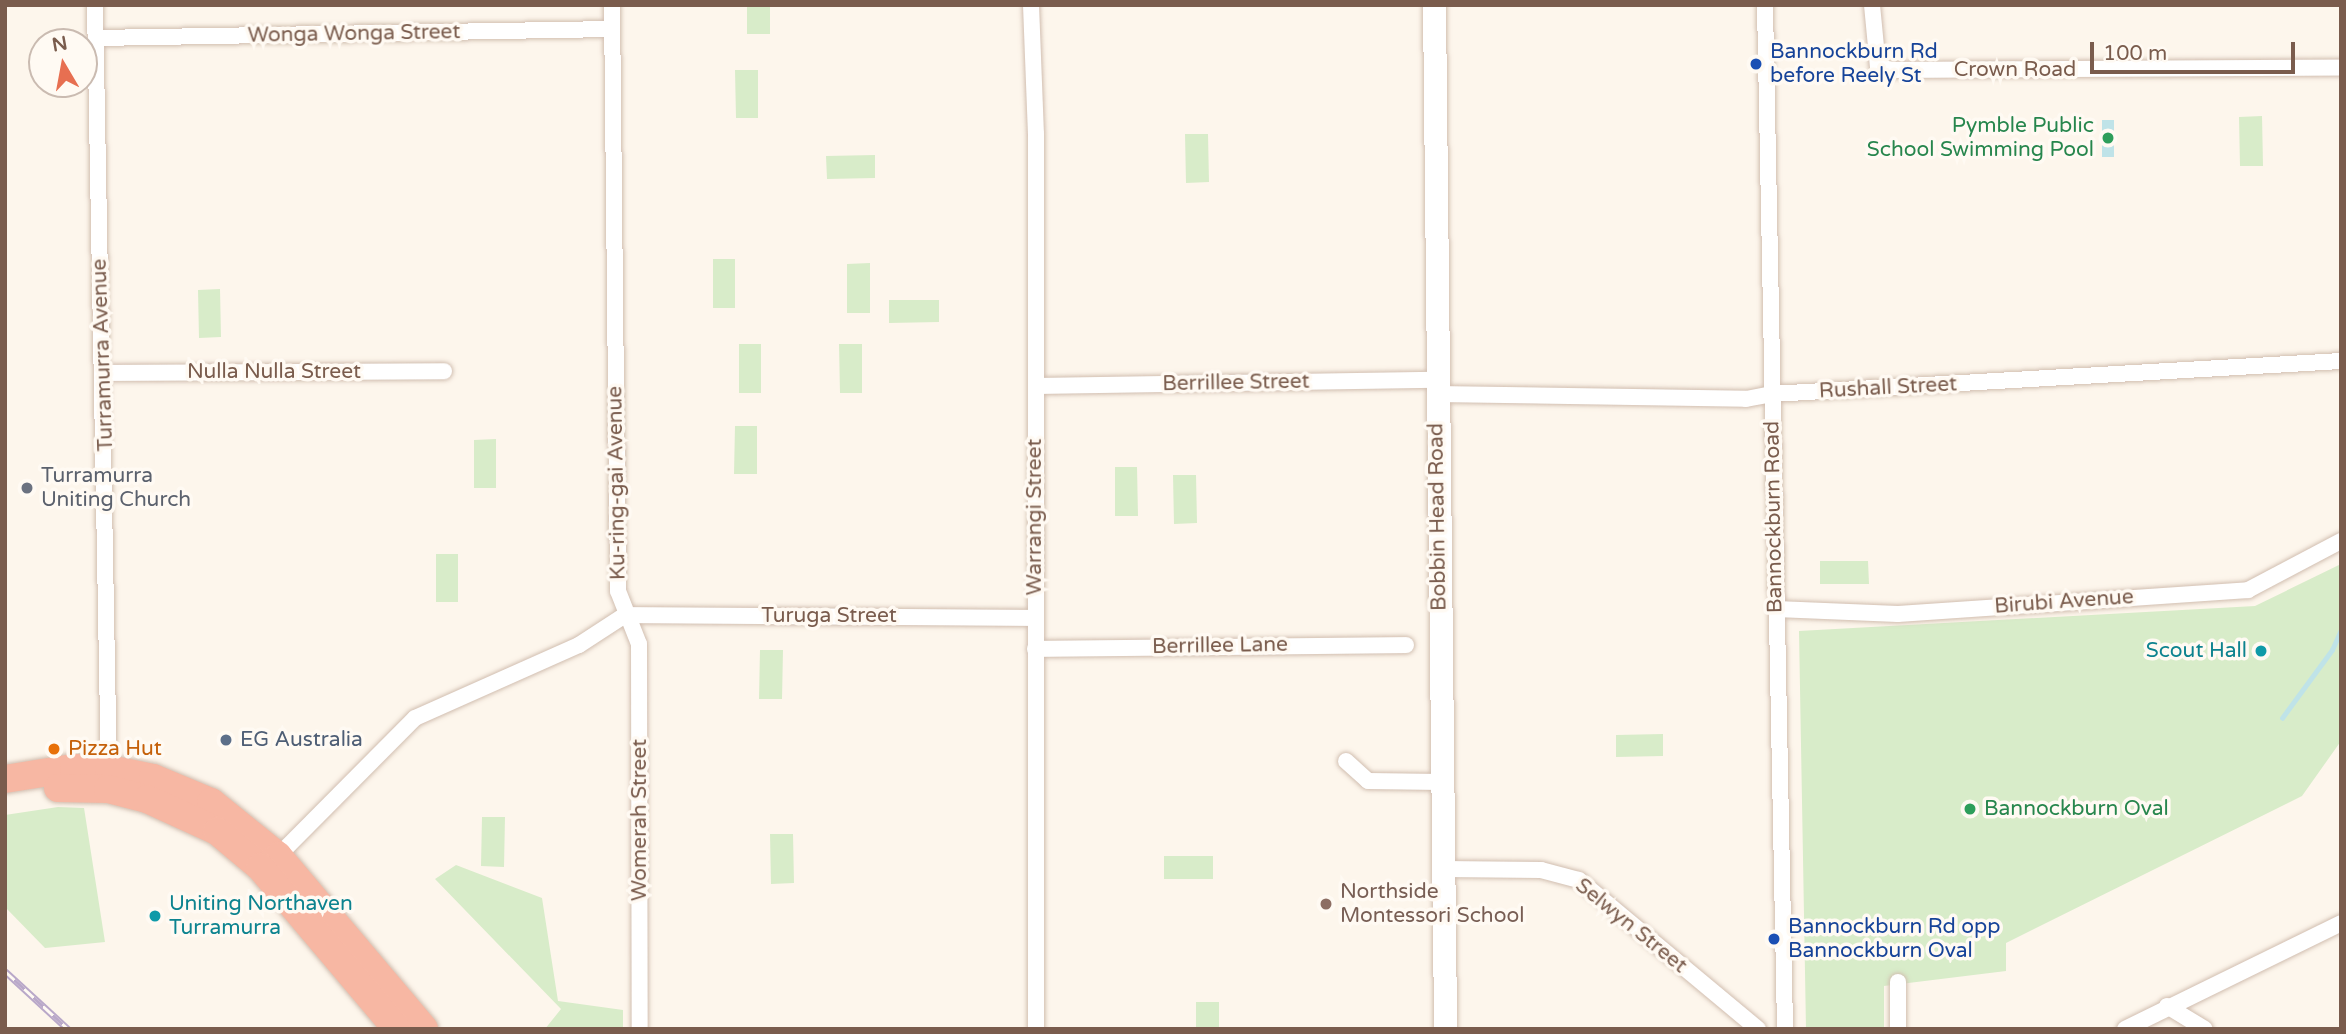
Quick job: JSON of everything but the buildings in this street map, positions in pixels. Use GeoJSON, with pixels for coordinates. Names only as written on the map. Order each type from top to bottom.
{"type":"FeatureCollection","features":[{"type":"Feature","properties":{"kind":"highway"},"geometry":{"type":"LineString","coordinates":[[5,779],[74,768],[108,779],[217,831],[260,867],[397,1029]]}},
{"type":"Feature","properties":{"kind":"highway"},"geometry":{"type":"LineString","coordinates":[[5,797],[108,779],[153,778],[201,798],[232,817],[278,856],[424,1029]]}},
{"type":"Feature","properties":{"kind":"main road","name":"Bobbin Head Road"},"geometry":{"type":"LineString","coordinates":[[1434,5],[1436,387],[1446,1029]]}},
{"type":"Feature","properties":{"kind":"street","name":"Turramurra Avenue"},"geometry":{"type":"LineString","coordinates":[[95,5],[96,28]]}},
{"type":"Feature","properties":{"kind":"street","name":"Ku-ring-gai Avenue"},"geometry":{"type":"LineString","coordinates":[[612,5],[618,591],[625,615]]}},
{"type":"Feature","properties":{"kind":"street","name":"Warrangi Street"},"geometry":{"type":"LineString","coordinates":[[1031,5],[1036,386],[1036,1029]]}},
{"type":"Feature","properties":{"kind":"street","name":"Bannockburn Road"},"geometry":{"type":"LineString","coordinates":[[1765,5],[1785,1029]]}},
{"type":"Feature","properties":{"kind":"street","name":"Crown Road"},"geometry":{"type":"LineString","coordinates":[[1872,5],[1878,67],[1894,70],[2341,68]]}},
{"type":"Feature","properties":{"kind":"street","name":"Wonga Wonga Street"},"geometry":{"type":"LineString","coordinates":[[98,38],[612,29]]}},
{"type":"Feature","properties":{"kind":"street","name":"Turramurra Avenue"},"geometry":{"type":"LineString","coordinates":[[98,98],[105,373],[108,779]]}},
{"type":"Feature","properties":{"kind":"street","name":"Rushall Street"},"geometry":{"type":"LineString","coordinates":[[1436,387],[1746,399],[1772,394],[2341,360]]}},
{"type":"Feature","properties":{"kind":"street","name":"Nulla Nulla Street"},"geometry":{"type":"LineString","coordinates":[[105,373],[444,371]]}},
{"type":"Feature","properties":{"kind":"street","name":"Berrillee Street"},"geometry":{"type":"LineString","coordinates":[[1036,386],[1436,387]]}},
{"type":"Feature","properties":{"kind":"street","name":"Birubi Avenue"},"geometry":{"type":"LineString","coordinates":[[1776,609],[1898,614],[2248,590],[2341,541]]}},
{"type":"Feature","properties":{"kind":"street","name":"Turuga Street"},"geometry":{"type":"LineString","coordinates":[[625,615],[1034,618]]}},
{"type":"Feature","properties":{"kind":"street"},"geometry":{"type":"LineString","coordinates":[[278,856],[415,718],[579,645],[625,615]]}},
{"type":"Feature","properties":{"kind":"street","name":"Womerah Street"},"geometry":{"type":"LineString","coordinates":[[625,615],[639,644],[640,1029]]}},
{"type":"Feature","properties":{"kind":"street","name":"Berrillee Lane"},"geometry":{"type":"LineString","coordinates":[[1035,649],[1406,645]]}},
{"type":"Feature","properties":{"kind":"street"},"geometry":{"type":"LineString","coordinates":[[1346,761],[1368,781],[1441,782]]}},
{"type":"Feature","properties":{"kind":"street","name":"Selwyn Street"},"geometry":{"type":"LineString","coordinates":[[1444,869],[1541,870],[1579,880],[1758,1029]]}},
{"type":"Feature","properties":{"kind":"street"},"geometry":{"type":"LineString","coordinates":[[2125,1029],[2167,1006],[2341,923]]}},
{"type":"Feature","properties":{"kind":"street"},"geometry":{"type":"LineString","coordinates":[[1898,982],[1898,1029]]}},
{"type":"Feature","properties":{"kind":"street"},"geometry":{"type":"LineString","coordinates":[[2167,1006],[2205,1029]]}},
{"type":"Feature","properties":{"kind":"green space"},"geometry":{"type":"Polygon","coordinates":[[[747,5],[770,5],[770,34],[747,34],[747,5]]]}},
{"type":"Feature","properties":{"kind":"green space"},"geometry":{"type":"Polygon","coordinates":[[[735,70],[758,70],[758,118],[736,118],[735,70]]]}},
{"type":"Feature","properties":{"kind":"green space"},"geometry":{"type":"Polygon","coordinates":[[[2262,116],[2263,166],[2240,166],[2239,117],[2262,116]]]}},
{"type":"Feature","properties":{"kind":"green space"},"geometry":{"type":"Polygon","coordinates":[[[1185,134],[1208,134],[1209,182],[1186,183],[1185,134]]]}},
{"type":"Feature","properties":{"kind":"green space"},"geometry":{"type":"Polygon","coordinates":[[[875,155],[875,178],[827,179],[826,156],[875,155]]]}},
{"type":"Feature","properties":{"kind":"green space"},"geometry":{"type":"Polygon","coordinates":[[[713,259],[735,259],[735,308],[713,308],[713,259]]]}},
{"type":"Feature","properties":{"kind":"green space"},"geometry":{"type":"Polygon","coordinates":[[[870,263],[870,313],[847,313],[847,264],[870,263]]]}},
{"type":"Feature","properties":{"kind":"green space"},"geometry":{"type":"Polygon","coordinates":[[[220,289],[221,337],[199,338],[198,290],[220,289]]]}},
{"type":"Feature","properties":{"kind":"green space"},"geometry":{"type":"Polygon","coordinates":[[[889,300],[939,300],[939,322],[889,323],[889,300]]]}},
{"type":"Feature","properties":{"kind":"green space"},"geometry":{"type":"Polygon","coordinates":[[[739,344],[761,344],[761,393],[739,393],[739,344]]]}},
{"type":"Feature","properties":{"kind":"green space"},"geometry":{"type":"Polygon","coordinates":[[[839,344],[862,344],[862,393],[840,393],[839,344]]]}},
{"type":"Feature","properties":{"kind":"green space"},"geometry":{"type":"Polygon","coordinates":[[[735,426],[757,426],[757,474],[734,474],[735,426]]]}},
{"type":"Feature","properties":{"kind":"green space"},"geometry":{"type":"Polygon","coordinates":[[[496,439],[496,488],[474,488],[474,440],[496,439]]]}},
{"type":"Feature","properties":{"kind":"green space"},"geometry":{"type":"Polygon","coordinates":[[[1115,467],[1137,467],[1138,516],[1115,516],[1115,467]]]}},
{"type":"Feature","properties":{"kind":"green space"},"geometry":{"type":"Polygon","coordinates":[[[1173,475],[1196,475],[1197,523],[1174,524],[1173,475]]]}},
{"type":"Feature","properties":{"kind":"green space"},"geometry":{"type":"Polygon","coordinates":[[[436,554],[458,554],[458,602],[436,602],[436,554]]]}},
{"type":"Feature","properties":{"kind":"green space"},"geometry":{"type":"Polygon","coordinates":[[[1820,561],[1868,561],[1869,584],[1820,584],[1820,561]]]}},
{"type":"Feature","properties":{"kind":"green space","name":"Bannockburn Oval"},"geometry":{"type":"Polygon","coordinates":[[[2341,564],[2341,741],[2302,796],[2006,943],[2006,971],[1884,986],[1884,1029],[1806,1029],[1799,631],[2255,606],[2341,564]]]}},
{"type":"Feature","properties":{"kind":"green space"},"geometry":{"type":"Polygon","coordinates":[[[760,650],[783,650],[782,699],[759,699],[760,650]]]}},
{"type":"Feature","properties":{"kind":"green space"},"geometry":{"type":"Polygon","coordinates":[[[1663,734],[1663,756],[1616,757],[1616,735],[1663,734]]]}},
{"type":"Feature","properties":{"kind":"green space"},"geometry":{"type":"Polygon","coordinates":[[[58,807],[84,808],[105,942],[45,948],[5,907],[5,815],[58,807]]]}},
{"type":"Feature","properties":{"kind":"green space"},"geometry":{"type":"Polygon","coordinates":[[[482,817],[505,817],[504,867],[481,866],[482,817]]]}},
{"type":"Feature","properties":{"kind":"green space"},"geometry":{"type":"Polygon","coordinates":[[[770,834],[793,834],[794,883],[771,884],[770,834]]]}},
{"type":"Feature","properties":{"kind":"green space"},"geometry":{"type":"Polygon","coordinates":[[[1164,856],[1213,856],[1213,879],[1164,879],[1164,856]]]}},
{"type":"Feature","properties":{"kind":"green space"},"geometry":{"type":"Polygon","coordinates":[[[456,865],[542,898],[558,1001],[623,1010],[623,1029],[545,1029],[561,1009],[435,879],[456,865]]]}},
{"type":"Feature","properties":{"kind":"green space"},"geometry":{"type":"Polygon","coordinates":[[[1196,1002],[1219,1002],[1219,1029],[1196,1029],[1196,1002]]]}},
{"type":"Feature","properties":{"kind":"water","name":"Pymble Public School Swimming Pool"},"geometry":{"type":"Polygon","coordinates":[[[2102,120],[2114,120],[2114,157],[2102,157],[2102,120]]]}},
{"type":"Feature","properties":{"kind":"waterway"},"geometry":{"type":"LineString","coordinates":[[2282,718],[2332,650],[2341,630]]}},
{"type":"Feature","properties":{"kind":"railway"},"geometry":{"type":"LineString","coordinates":[[5,971],[68,1029]]}},
{"type":"Feature","properties":{"kind":"place","name":"Bannockburn Rd before Reely St"},"geometry":{"type":"Point","coordinates":[1756,64]}},
{"type":"Feature","properties":{"kind":"place","name":"Pymble Public School Swimming Pool"},"geometry":{"type":"Point","coordinates":[2108,138]}},
{"type":"Feature","properties":{"kind":"place","name":"Turramurra Uniting Church"},"geometry":{"type":"Point","coordinates":[27,488]}},
{"type":"Feature","properties":{"kind":"place","name":"Scout Hall"},"geometry":{"type":"Point","coordinates":[2261,651]}},
{"type":"Feature","properties":{"kind":"place","name":"EG Australia"},"geometry":{"type":"Point","coordinates":[226,740]}},
{"type":"Feature","properties":{"kind":"place","name":"Pizza Hut"},"geometry":{"type":"Point","coordinates":[54,749]}},
{"type":"Feature","properties":{"kind":"place","name":"Bannockburn Oval"},"geometry":{"type":"Point","coordinates":[1970,809]}},
{"type":"Feature","properties":{"kind":"place","name":"Northside Montessori School"},"geometry":{"type":"Point","coordinates":[1326,904]}},
{"type":"Feature","properties":{"kind":"place","name":"Uniting Northaven Turramurra"},"geometry":{"type":"Point","coordinates":[155,916]}},
{"type":"Feature","properties":{"kind":"place","name":"Bannockburn Rd opp Bannockburn Oval"},"geometry":{"type":"Point","coordinates":[1774,939]}}]}
